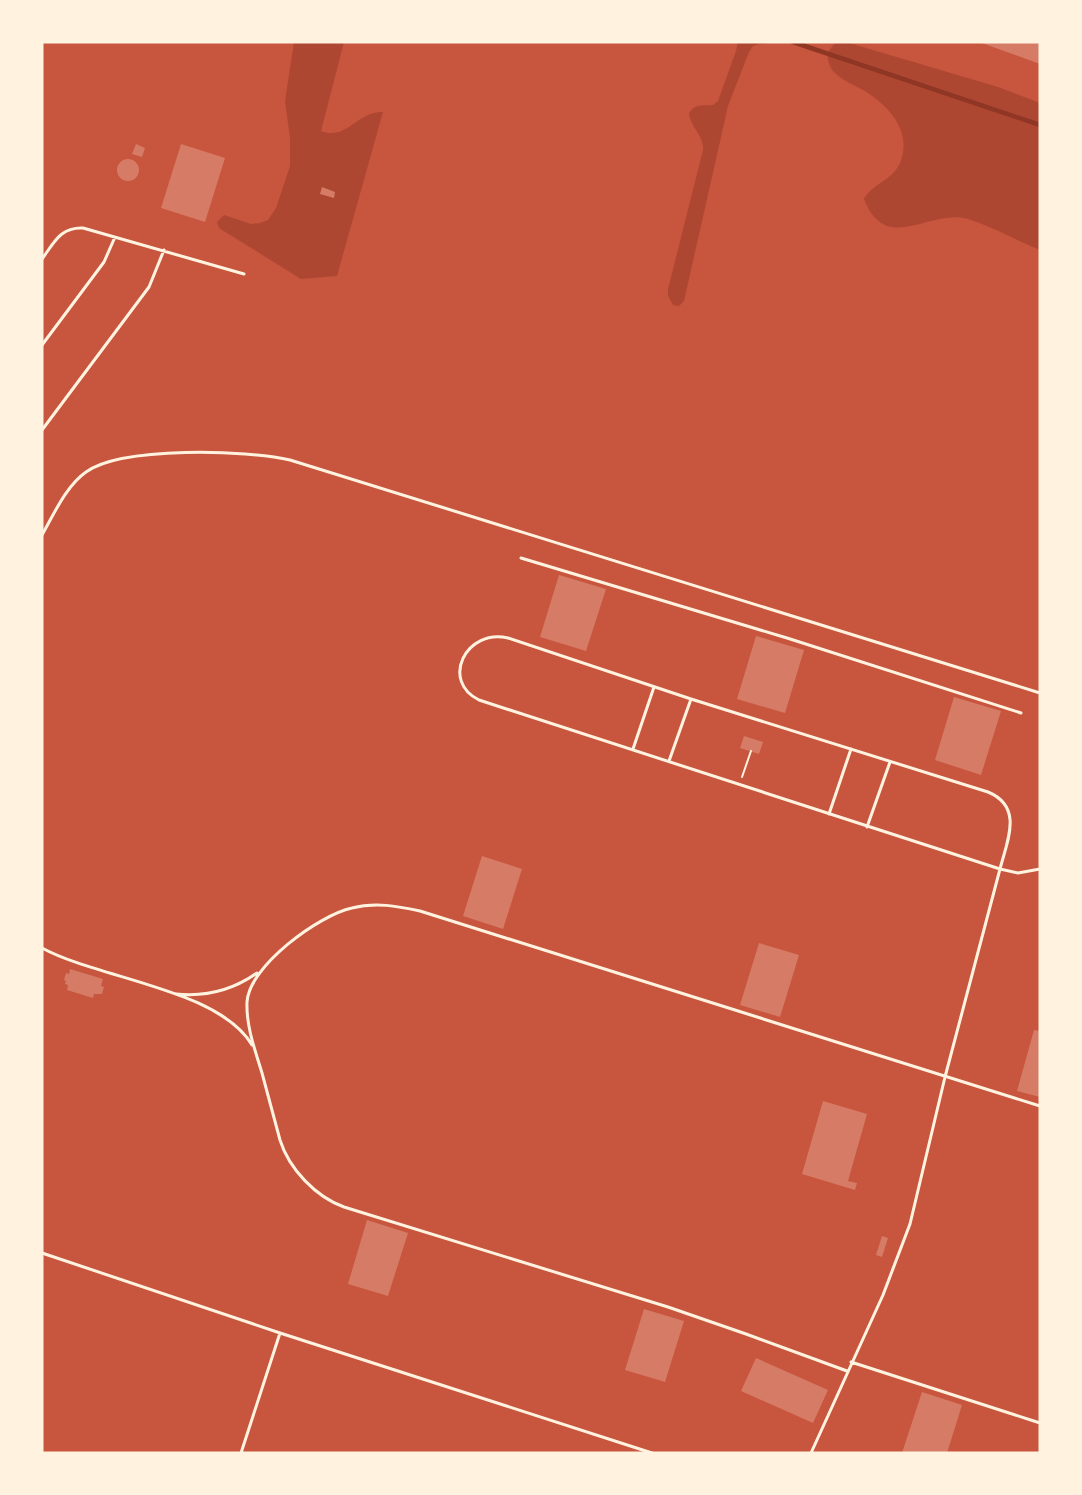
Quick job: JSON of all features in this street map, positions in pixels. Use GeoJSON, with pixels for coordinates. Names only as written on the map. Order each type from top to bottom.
{"type":"FeatureCollection","features":[{"type":"Feature","properties":{"kind":"lane"},"geometry":{"type":"LineString","coordinates":[[42,259],[60,235],[69,228],[83,228],[244,274]]}},
{"type":"Feature","properties":{"kind":"lane"},"geometry":{"type":"LineString","coordinates":[[42,345],[104,262],[115,237]]}},
{"type":"Feature","properties":{"kind":"lane"},"geometry":{"type":"LineString","coordinates":[[42,430],[149,287],[165,250]]}},
{"type":"Feature","properties":{"kind":"lane"},"geometry":{"type":"LineString","coordinates":[[42,535],[79,478],[107,462],[139,456],[219,452],[267,455],[439,505],[1040,693]]}},
{"type":"Feature","properties":{"kind":"lane"},"geometry":{"type":"LineString","coordinates":[[521,558],[787,638],[1021,713]]}},
{"type":"Feature","properties":{"kind":"lane"},"geometry":{"type":"LineString","coordinates":[[811,1453],[883,1295],[905,1239],[1000,869],[1011,823],[1008,810],[1002,801],[988,792],[691,699],[501,636],[492,636],[473,644],[462,660],[460,669],[464,684],[475,698],[1000,869],[1018,873],[1040,869]]}},
{"type":"Feature","properties":{"kind":"lane"},"geometry":{"type":"LineString","coordinates":[[633,749],[654,687]]}},
{"type":"Feature","properties":{"kind":"lane"},"geometry":{"type":"LineString","coordinates":[[669,761],[691,699]]}},
{"type":"Feature","properties":{"kind":"lane"},"geometry":{"type":"LineString","coordinates":[[829,814],[851,749]]}},
{"type":"Feature","properties":{"kind":"lane"},"geometry":{"type":"LineString","coordinates":[[867,827],[890,762]]}},
{"type":"Feature","properties":{"kind":"lane"},"geometry":{"type":"LineString","coordinates":[[847,1371],[668,1307],[334,1203],[307,1181],[285,1153],[249,1024],[247,1001],[252,982],[290,943],[328,916],[360,906],[390,905],[420,911],[1040,1106]]}},
{"type":"Feature","properties":{"kind":"lane"},"geometry":{"type":"LineString","coordinates":[[42,948],[69,962],[171,993],[224,1017],[241,1029],[255,1049]]}},
{"type":"Feature","properties":{"kind":"lane"},"geometry":{"type":"LineString","coordinates":[[171,993],[196,995],[212,993],[242,982],[263,969]]}},
{"type":"Feature","properties":{"kind":"lane"},"geometry":{"type":"LineString","coordinates":[[42,1253],[280,1333],[652,1453]]}},
{"type":"Feature","properties":{"kind":"lane"},"geometry":{"type":"LineString","coordinates":[[241,1453],[280,1333]]}},
{"type":"Feature","properties":{"kind":"lane"},"geometry":{"type":"LineString","coordinates":[[851,1362],[1040,1423]]}},
{"type":"Feature","properties":{"kind":"path"},"geometry":{"type":"LineString","coordinates":[[739,784],[750,751]]}},
{"type":"Feature","properties":{"kind":"shaded area"},"geometry":{"type":"Polygon","coordinates":[[[294,42],[344,42],[321,131],[338,132],[366,116],[383,112],[337,276],[301,279],[219,228],[217,222],[224,215],[251,224],[260,223],[268,220],[276,208],[290,166],[290,138],[285,101],[294,42]]]}},
{"type":"Feature","properties":{"kind":"shaded area"},"geometry":{"type":"Polygon","coordinates":[[[738,42],[767,42],[753,46],[749,52],[728,106],[684,301],[679,306],[673,305],[668,296],[668,289],[703,150],[702,140],[689,114],[696,107],[713,105],[718,101],[738,42]]]}},
{"type":"Feature","properties":{"kind":"shaded area"},"geometry":{"type":"Polygon","coordinates":[[[846,42],[998,87],[1040,103],[1040,250],[968,219],[954,217],[897,227],[884,225],[873,216],[864,199],[872,189],[897,169],[903,152],[903,142],[898,123],[885,107],[868,93],[841,78],[832,69],[827,53],[835,43],[846,42]]]}},
{"type":"Feature","properties":{"kind":"building"},"geometry":{"type":"Polygon","coordinates":[[[979,42],[1040,42],[1040,64],[979,42]]]}},
{"type":"Feature","properties":{"kind":"building"},"geometry":{"type":"Polygon","coordinates":[[[136,144],[145,148],[142,157],[132,154],[136,144]]]}},
{"type":"Feature","properties":{"kind":"building"},"geometry":{"type":"Polygon","coordinates":[[[181,144],[225,158],[205,222],[161,208],[181,144]]]}},
{"type":"Feature","properties":{"kind":"building"},"geometry":{"type":"Polygon","coordinates":[[[128,159],[136,162],[139,170],[136,178],[128,181],[120,178],[117,170],[120,162],[128,159]]]}},
{"type":"Feature","properties":{"kind":"building"},"geometry":{"type":"Polygon","coordinates":[[[322,187],[335,192],[334,198],[320,194],[322,187]]]}},
{"type":"Feature","properties":{"kind":"building"},"geometry":{"type":"Polygon","coordinates":[[[559,575],[606,589],[586,651],[540,637],[559,575]]]}},
{"type":"Feature","properties":{"kind":"building"},"geometry":{"type":"Polygon","coordinates":[[[756,636],[804,650],[785,713],[737,699],[756,636]]]}},
{"type":"Feature","properties":{"kind":"building"},"geometry":{"type":"Polygon","coordinates":[[[954,697],[1001,711],[981,775],[935,760],[954,697]]]}},
{"type":"Feature","properties":{"kind":"building"},"geometry":{"type":"Polygon","coordinates":[[[744,736],[763,742],[759,754],[740,748],[744,736]]]}},
{"type":"Feature","properties":{"kind":"building"},"geometry":{"type":"Polygon","coordinates":[[[482,856],[522,869],[503,929],[463,916],[482,856]]]}},
{"type":"Feature","properties":{"kind":"building"},"geometry":{"type":"Polygon","coordinates":[[[759,943],[799,955],[780,1017],[740,1005],[759,943]]]}},
{"type":"Feature","properties":{"kind":"building"},"geometry":{"type":"Polygon","coordinates":[[[70,969],[103,979],[102,994],[94,994],[93,998],[67,990],[68,985],[64,980],[70,969]]]}},
{"type":"Feature","properties":{"kind":"building"},"geometry":{"type":"Polygon","coordinates":[[[1034,1030],[1040,1031],[1040,1097],[1017,1091],[1034,1030]]]}},
{"type":"Feature","properties":{"kind":"building"},"geometry":{"type":"Polygon","coordinates":[[[823,1101],[867,1114],[848,1181],[857,1183],[855,1190],[802,1174],[823,1101]]]}},
{"type":"Feature","properties":{"kind":"building"},"geometry":{"type":"Polygon","coordinates":[[[367,1220],[408,1233],[388,1296],[348,1284],[367,1220]]]}},
{"type":"Feature","properties":{"kind":"building"},"geometry":{"type":"Polygon","coordinates":[[[882,1236],[888,1238],[882,1257],[876,1255],[882,1236]]]}},
{"type":"Feature","properties":{"kind":"building"},"geometry":{"type":"Polygon","coordinates":[[[644,1309],[684,1321],[665,1382],[625,1370],[644,1309]]]}},
{"type":"Feature","properties":{"kind":"building"},"geometry":{"type":"Polygon","coordinates":[[[756,1358],[828,1390],[813,1423],[741,1391],[756,1358]]]}},
{"type":"Feature","properties":{"kind":"building"},"geometry":{"type":"Polygon","coordinates":[[[922,1392],[962,1405],[947,1453],[902,1453],[922,1392]]]}},
{"type":"Feature","properties":{"kind":"waterway"},"geometry":{"type":"LineString","coordinates":[[793,42],[1040,125]]}}]}
